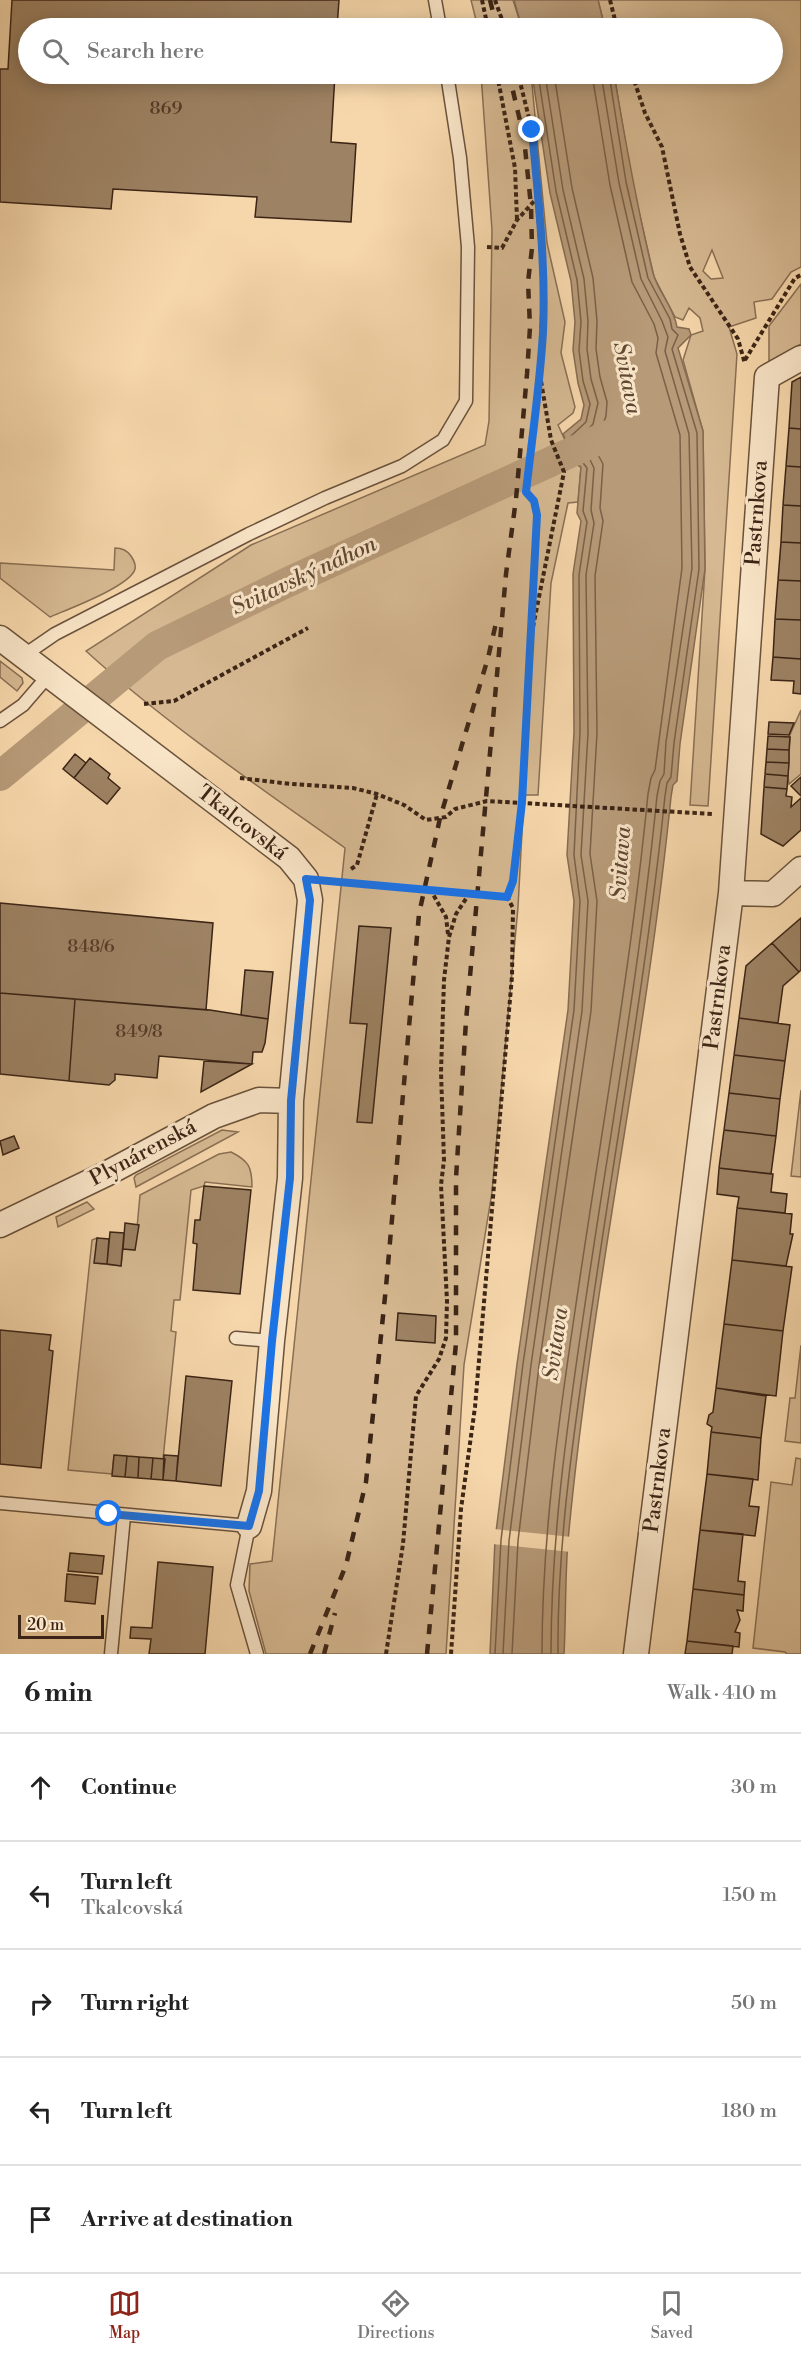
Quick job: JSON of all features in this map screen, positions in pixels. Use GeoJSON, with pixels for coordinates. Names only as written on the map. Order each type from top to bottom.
{"type":"FeatureCollection","features":[{"type":"Feature","properties":{"kind":"street","name":"Pastrnkova"},"geometry":{"type":"LineString","coordinates":[[636,1654],[731,893],[767,377],[801,358]]}},
{"type":"Feature","properties":{"kind":"street","name":"Tkalcovská"},"geometry":{"type":"LineString","coordinates":[[0,638],[289,858],[306,879],[310,900],[291,1101],[290,1178],[272,1341],[259,1491],[249,1526]]}},
{"type":"Feature","properties":{"kind":"street"},"geometry":{"type":"LineString","coordinates":[[731,893],[773,894],[801,869]]}},
{"type":"Feature","properties":{"kind":"street","name":"Plynárenská"},"geometry":{"type":"LineString","coordinates":[[0,1225],[106,1174],[214,1116],[259,1100],[291,1101]]}},
{"type":"Feature","properties":{"kind":"lane"},"geometry":{"type":"LineString","coordinates":[[435,0],[438,18]]}},
{"type":"Feature","properties":{"kind":"lane"},"geometry":{"type":"LineString","coordinates":[[23,656],[55,634],[249,534],[402,466],[443,440],[466,401],[468,247],[462,180],[448,84]]}},
{"type":"Feature","properties":{"kind":"lane"},"geometry":{"type":"LineString","coordinates":[[0,720],[23,705],[48,676]]}},
{"type":"Feature","properties":{"kind":"lane"},"geometry":{"type":"LineString","coordinates":[[236,1338],[272,1341]]}},
{"type":"Feature","properties":{"kind":"lane"},"geometry":{"type":"LineString","coordinates":[[0,1503],[249,1526],[237,1585],[257,1654]]}},
{"type":"Feature","properties":{"kind":"lane"},"geometry":{"type":"LineString","coordinates":[[111,1654],[124,1516]]}},
{"type":"Feature","properties":{"kind":"path"},"geometry":{"type":"LineString","coordinates":[[482,0],[486,18]]}},
{"type":"Feature","properties":{"kind":"path"},"geometry":{"type":"LineString","coordinates":[[495,0],[501,18]]}},
{"type":"Feature","properties":{"kind":"path"},"geometry":{"type":"LineString","coordinates":[[610,0],[614,18]]}},
{"type":"Feature","properties":{"kind":"path"},"geometry":{"type":"LineString","coordinates":[[499,84],[515,168],[518,220]]}},
{"type":"Feature","properties":{"kind":"path"},"geometry":{"type":"LineString","coordinates":[[451,1654],[461,1509],[475,1407],[512,976],[513,908],[507,897],[513,881],[524,802],[537,515],[534,501],[526,492],[540,375],[543,283],[532,130],[520,84]]}},
{"type":"Feature","properties":{"kind":"path"},"geometry":{"type":"LineString","coordinates":[[635,84],[645,112],[662,147],[680,234],[690,267],[738,339],[745,361],[795,278],[801,275]]}},
{"type":"Feature","properties":{"kind":"path"},"geometry":{"type":"LineString","coordinates":[[468,247],[502,248],[518,220],[538,197]]}},
{"type":"Feature","properties":{"kind":"path"},"geometry":{"type":"LineString","coordinates":[[530,640],[564,472],[551,440],[540,375]]}},
{"type":"Feature","properties":{"kind":"path"},"geometry":{"type":"LineString","coordinates":[[144,704],[174,701],[308,628]]}},
{"type":"Feature","properties":{"kind":"path"},"geometry":{"type":"LineString","coordinates":[[240,778],[353,788],[377,794],[404,805],[426,820],[446,817],[455,809],[488,801],[707,814]]}},
{"type":"Feature","properties":{"kind":"path"},"geometry":{"type":"LineString","coordinates":[[351,869],[357,866],[377,794]]}},
{"type":"Feature","properties":{"kind":"path"},"geometry":{"type":"LineString","coordinates":[[306,879],[507,897]]}},
{"type":"Feature","properties":{"kind":"path"},"geometry":{"type":"LineString","coordinates":[[430,889],[446,917],[449,938]]}},
{"type":"Feature","properties":{"kind":"path"},"geometry":{"type":"LineString","coordinates":[[386,1654],[403,1544],[416,1396],[439,1359],[446,1338],[447,1300],[441,1185],[444,1160],[441,1072],[444,980],[449,938],[456,914],[469,894]]}},
{"type":"Feature","properties":{"kind":"shaded area"},"geometry":{"type":"Polygon","coordinates":[[[471,0],[513,0],[519,18],[476,18],[471,0]]]}},
{"type":"Feature","properties":{"kind":"shaded area"},"geometry":{"type":"Polygon","coordinates":[[[598,0],[801,0],[801,267],[791,272],[772,299],[754,302],[756,318],[729,327],[737,354],[708,806],[690,805],[705,569],[703,431],[683,360],[691,335],[703,331],[700,318],[689,308],[683,320],[675,317],[654,277],[632,181],[616,84],[783,84],[783,18],[602,18],[598,0]],[[712,250],[703,271],[711,279],[723,278],[712,250]]]}},
{"type":"Feature","properties":{"kind":"shaded area"},"geometry":{"type":"Polygon","coordinates":[[[482,84],[532,84],[547,243],[565,322],[561,353],[575,407],[573,413],[558,425],[576,464],[581,467],[578,502],[568,503],[551,583],[538,795],[524,795],[518,907],[492,1192],[464,1365],[446,1654],[266,1654],[249,1591],[250,1564],[272,1561],[345,848],[180,729],[86,651],[251,545],[485,445],[489,421],[492,230],[482,84]]]}},
{"type":"Feature","properties":{"kind":"shaded area"},"geometry":{"type":"Polygon","coordinates":[[[801,284],[801,344],[769,362],[769,326],[801,284]]]}},
{"type":"Feature","properties":{"kind":"shaded area"},"geometry":{"type":"Polygon","coordinates":[[[115,548],[128,552],[132,557],[135,569],[131,576],[111,590],[50,617],[0,578],[0,563],[114,570],[115,548]]]}},
{"type":"Feature","properties":{"kind":"shaded area"},"geometry":{"type":"Polygon","coordinates":[[[0,661],[22,678],[23,683],[17,691],[0,677],[0,661]]]}},
{"type":"Feature","properties":{"kind":"shaded area"},"geometry":{"type":"Polygon","coordinates":[[[801,710],[801,774],[789,784],[789,737],[801,710]]]}},
{"type":"Feature","properties":{"kind":"shaded area"},"geometry":{"type":"Polygon","coordinates":[[[801,1090],[801,1177],[791,1176],[801,1090]]]}},
{"type":"Feature","properties":{"kind":"shaded area"},"geometry":{"type":"Polygon","coordinates":[[[222,1130],[238,1132],[136,1187],[134,1178],[136,1175],[222,1130]]]}},
{"type":"Feature","properties":{"kind":"shaded area"},"geometry":{"type":"Polygon","coordinates":[[[231,1152],[242,1158],[248,1165],[252,1187],[205,1182],[204,1186],[191,1190],[180,1300],[174,1300],[171,1331],[176,1332],[163,1459],[114,1456],[112,1474],[68,1470],[92,1240],[97,1238],[95,1263],[121,1266],[123,1249],[135,1250],[140,1195],[219,1154],[231,1152]]]}},
{"type":"Feature","properties":{"kind":"shaded area"},"geometry":{"type":"Polygon","coordinates":[[[87,1202],[94,1209],[58,1227],[56,1217],[87,1202]]]}},
{"type":"Feature","properties":{"kind":"shaded area"},"geometry":{"type":"Polygon","coordinates":[[[801,1345],[801,1443],[785,1441],[790,1398],[795,1398],[801,1345]]]}},
{"type":"Feature","properties":{"kind":"shaded area"},"geometry":{"type":"Polygon","coordinates":[[[796,1458],[801,1459],[801,1654],[787,1654],[753,1648],[771,1482],[792,1485],[796,1458]]]}},
{"type":"Feature","properties":{"kind":"water"},"geometry":{"type":"Polygon","coordinates":[[[514,0],[598,0],[602,18],[519,18],[514,0]]]}},
{"type":"Feature","properties":{"kind":"water","name":"Svitava"},"geometry":{"type":"Polygon","coordinates":[[[534,84],[616,84],[653,273],[673,313],[677,327],[689,329],[691,335],[678,348],[703,431],[705,569],[680,744],[677,781],[673,785],[671,797],[648,983],[590,1355],[568,1541],[564,1654],[490,1654],[495,1540],[517,1364],[568,1010],[574,901],[567,855],[574,732],[573,574],[581,521],[577,513],[581,467],[576,464],[563,434],[581,419],[584,405],[573,350],[575,322],[571,281],[550,193],[534,84]]]}},
{"type":"Feature","properties":{"kind":"pier"},"geometry":{"type":"Polygon","coordinates":[[[494,1529],[572,1537],[571,1552],[492,1544],[494,1529]]]}},
{"type":"Feature","properties":{"kind":"building"},"geometry":{"type":"Polygon","coordinates":[[[12,0],[339,0],[338,18],[18,18],[18,84],[334,84],[331,142],[356,144],[351,222],[255,217],[257,197],[113,189],[111,209],[0,202],[0,69],[8,69],[12,0]]]}},
{"type":"Feature","properties":{"kind":"building"},"geometry":{"type":"Polygon","coordinates":[[[801,377],[801,429],[789,428],[792,382],[801,377]]]}},
{"type":"Feature","properties":{"kind":"building"},"geometry":{"type":"Polygon","coordinates":[[[789,428],[801,429],[801,467],[786,466],[789,428]]]}},
{"type":"Feature","properties":{"kind":"building"},"geometry":{"type":"Polygon","coordinates":[[[786,466],[801,467],[801,506],[783,505],[786,466]]]}},
{"type":"Feature","properties":{"kind":"building"},"geometry":{"type":"Polygon","coordinates":[[[783,505],[801,506],[801,543],[781,542],[783,505]]]}},
{"type":"Feature","properties":{"kind":"building"},"geometry":{"type":"Polygon","coordinates":[[[781,542],[801,543],[801,581],[778,580],[781,542]]]}},
{"type":"Feature","properties":{"kind":"building"},"geometry":{"type":"Polygon","coordinates":[[[778,580],[801,581],[801,620],[775,619],[778,580]]]}},
{"type":"Feature","properties":{"kind":"building"},"geometry":{"type":"Polygon","coordinates":[[[775,619],[801,620],[801,659],[773,657],[775,619]]]}},
{"type":"Feature","properties":{"kind":"building"},"geometry":{"type":"Polygon","coordinates":[[[773,657],[801,659],[801,694],[793,693],[794,681],[771,680],[773,657]]]}},
{"type":"Feature","properties":{"kind":"building"},"geometry":{"type":"Polygon","coordinates":[[[769,722],[794,723],[789,735],[768,734],[769,722]]]}},
{"type":"Feature","properties":{"kind":"building"},"geometry":{"type":"Polygon","coordinates":[[[768,736],[790,737],[789,750],[767,749],[768,736]]]}},
{"type":"Feature","properties":{"kind":"building"},"geometry":{"type":"Polygon","coordinates":[[[767,749],[789,750],[789,763],[766,762],[767,749]]]}},
{"type":"Feature","properties":{"kind":"building"},"geometry":{"type":"Polygon","coordinates":[[[75,754],[86,763],[74,778],[63,769],[75,754]]]}},
{"type":"Feature","properties":{"kind":"building"},"geometry":{"type":"Polygon","coordinates":[[[90,758],[110,774],[108,778],[120,788],[107,804],[74,778],[90,758]]]}},
{"type":"Feature","properties":{"kind":"building"},"geometry":{"type":"Polygon","coordinates":[[[766,762],[789,763],[788,776],[765,774],[766,762]]]}},
{"type":"Feature","properties":{"kind":"building"},"geometry":{"type":"Polygon","coordinates":[[[765,774],[788,776],[787,789],[764,787],[765,774]]]}},
{"type":"Feature","properties":{"kind":"building"},"geometry":{"type":"Polygon","coordinates":[[[801,777],[801,796],[791,786],[801,777]]]}},
{"type":"Feature","properties":{"kind":"building"},"geometry":{"type":"Polygon","coordinates":[[[764,787],[787,789],[786,796],[792,797],[791,807],[801,798],[801,830],[783,846],[761,834],[764,787]]]}},
{"type":"Feature","properties":{"kind":"building"},"geometry":{"type":"Polygon","coordinates":[[[0,903],[213,923],[206,1010],[0,993],[0,903]]]}},
{"type":"Feature","properties":{"kind":"building"},"geometry":{"type":"Polygon","coordinates":[[[801,918],[801,970],[799,972],[772,943],[801,918]]]}},
{"type":"Feature","properties":{"kind":"building"},"geometry":{"type":"Polygon","coordinates":[[[359,926],[391,928],[372,1123],[357,1122],[367,1024],[350,1023],[359,926]]]}},
{"type":"Feature","properties":{"kind":"building"},"geometry":{"type":"Polygon","coordinates":[[[772,943],[799,972],[783,986],[778,1023],[739,1018],[746,966],[772,943]]]}},
{"type":"Feature","properties":{"kind":"building"},"geometry":{"type":"Polygon","coordinates":[[[245,970],[273,972],[268,1019],[241,1015],[245,970]]]}},
{"type":"Feature","properties":{"kind":"building"},"geometry":{"type":"Polygon","coordinates":[[[0,993],[75,999],[69,1081],[0,1074],[0,993]]]}},
{"type":"Feature","properties":{"kind":"building"},"geometry":{"type":"Polygon","coordinates":[[[75,999],[210,1010],[268,1019],[265,1043],[262,1052],[253,1052],[252,1064],[159,1056],[157,1078],[115,1074],[115,1080],[109,1085],[69,1081],[75,999]]]}},
{"type":"Feature","properties":{"kind":"building"},"geometry":{"type":"Polygon","coordinates":[[[739,1018],[790,1025],[785,1061],[734,1055],[739,1018]]]}},
{"type":"Feature","properties":{"kind":"building"},"geometry":{"type":"Polygon","coordinates":[[[734,1055],[785,1061],[780,1099],[729,1093],[734,1055]]]}},
{"type":"Feature","properties":{"kind":"building"},"geometry":{"type":"Polygon","coordinates":[[[204,1061],[252,1064],[201,1092],[204,1061]]]}},
{"type":"Feature","properties":{"kind":"building"},"geometry":{"type":"Polygon","coordinates":[[[729,1093],[780,1099],[776,1136],[724,1130],[729,1093]]]}},
{"type":"Feature","properties":{"kind":"building"},"geometry":{"type":"Polygon","coordinates":[[[724,1130],[776,1136],[771,1174],[719,1168],[724,1130]]]}},
{"type":"Feature","properties":{"kind":"building"},"geometry":{"type":"Polygon","coordinates":[[[14,1136],[19,1148],[3,1155],[0,1141],[14,1136]]]}},
{"type":"Feature","properties":{"kind":"building"},"geometry":{"type":"Polygon","coordinates":[[[719,1168],[773,1174],[771,1192],[787,1194],[785,1213],[737,1208],[739,1197],[717,1194],[719,1168]]]}},
{"type":"Feature","properties":{"kind":"building"},"geometry":{"type":"Polygon","coordinates":[[[204,1186],[251,1190],[240,1294],[193,1290],[197,1244],[193,1243],[195,1220],[200,1220],[204,1186]]]}},
{"type":"Feature","properties":{"kind":"building"},"geometry":{"type":"Polygon","coordinates":[[[737,1208],[792,1214],[790,1234],[793,1234],[786,1266],[732,1260],[737,1208]]]}},
{"type":"Feature","properties":{"kind":"building"},"geometry":{"type":"Polygon","coordinates":[[[125,1223],[139,1225],[135,1250],[123,1249],[125,1223]]]}},
{"type":"Feature","properties":{"kind":"building"},"geometry":{"type":"Polygon","coordinates":[[[110,1232],[124,1233],[121,1266],[107,1264],[110,1232]]]}},
{"type":"Feature","properties":{"kind":"building"},"geometry":{"type":"Polygon","coordinates":[[[97,1238],[109,1239],[107,1264],[94,1263],[97,1238]]]}},
{"type":"Feature","properties":{"kind":"building"},"geometry":{"type":"Polygon","coordinates":[[[732,1260],[792,1267],[783,1331],[724,1324],[732,1260]]]}},
{"type":"Feature","properties":{"kind":"building"},"geometry":{"type":"Polygon","coordinates":[[[398,1313],[436,1316],[435,1343],[396,1340],[398,1313]]]}},
{"type":"Feature","properties":{"kind":"building"},"geometry":{"type":"Polygon","coordinates":[[[724,1324],[783,1331],[776,1396],[716,1388],[724,1324]]]}},
{"type":"Feature","properties":{"kind":"building"},"geometry":{"type":"Polygon","coordinates":[[[0,1330],[51,1335],[49,1350],[53,1351],[41,1468],[0,1464],[0,1330]]]}},
{"type":"Feature","properties":{"kind":"building"},"geometry":{"type":"Polygon","coordinates":[[[186,1376],[232,1381],[221,1486],[176,1481],[186,1376]]]}},
{"type":"Feature","properties":{"kind":"building"},"geometry":{"type":"Polygon","coordinates":[[[716,1388],[766,1396],[761,1438],[711,1432],[712,1427],[707,1424],[709,1415],[713,1412],[716,1388]]]}},
{"type":"Feature","properties":{"kind":"building"},"geometry":{"type":"Polygon","coordinates":[[[711,1432],[761,1438],[758,1480],[707,1474],[711,1432]]]}},
{"type":"Feature","properties":{"kind":"building"},"geometry":{"type":"Polygon","coordinates":[[[114,1455],[127,1456],[125,1477],[112,1476],[114,1455]]]}},
{"type":"Feature","properties":{"kind":"building"},"geometry":{"type":"Polygon","coordinates":[[[164,1455],[178,1456],[176,1481],[163,1480],[164,1455]]]}},
{"type":"Feature","properties":{"kind":"building"},"geometry":{"type":"Polygon","coordinates":[[[127,1456],[139,1457],[138,1478],[125,1477],[127,1456]]]}},
{"type":"Feature","properties":{"kind":"building"},"geometry":{"type":"Polygon","coordinates":[[[139,1457],[153,1458],[151,1479],[138,1478],[139,1457]]]}},
{"type":"Feature","properties":{"kind":"building"},"geometry":{"type":"Polygon","coordinates":[[[153,1458],[165,1459],[163,1480],[151,1479],[153,1458]]]}},
{"type":"Feature","properties":{"kind":"building"},"geometry":{"type":"Polygon","coordinates":[[[707,1474],[753,1479],[749,1506],[759,1507],[755,1536],[700,1530],[707,1474]]]}},
{"type":"Feature","properties":{"kind":"building"},"geometry":{"type":"Polygon","coordinates":[[[700,1530],[743,1534],[738,1581],[745,1582],[744,1595],[693,1589],[700,1530]]]}},
{"type":"Feature","properties":{"kind":"building"},"geometry":{"type":"Polygon","coordinates":[[[70,1553],[104,1556],[102,1574],[68,1571],[70,1553]]]}},
{"type":"Feature","properties":{"kind":"building"},"geometry":{"type":"Polygon","coordinates":[[[158,1562],[213,1567],[205,1654],[149,1654],[151,1639],[130,1638],[131,1627],[152,1628],[158,1562]]]}},
{"type":"Feature","properties":{"kind":"building"},"geometry":{"type":"Polygon","coordinates":[[[67,1574],[98,1577],[95,1604],[65,1601],[67,1574]]]}},
{"type":"Feature","properties":{"kind":"building"},"geometry":{"type":"Polygon","coordinates":[[[693,1589],[744,1595],[743,1611],[737,1610],[740,1620],[735,1632],[740,1633],[739,1647],[687,1641],[693,1589]]]}},
{"type":"Feature","properties":{"kind":"building"},"geometry":{"type":"Polygon","coordinates":[[[687,1641],[733,1646],[732,1654],[685,1654],[687,1641]]]}},
{"type":"Feature","properties":{"kind":"waterway","name":"Svitavský náhon"},"geometry":{"type":"LineString","coordinates":[[0,776],[157,646],[288,582],[609,435]]}},
{"type":"Feature","properties":{"kind":"railway"},"geometry":{"type":"LineString","coordinates":[[490,0],[494,18]]}},
{"type":"Feature","properties":{"kind":"railway"},"geometry":{"type":"LineString","coordinates":[[427,1654],[456,1343],[456,1178],[466,1021],[506,574],[516,499],[530,327],[528,282],[532,248],[531,206],[524,138],[511,84]]}},
{"type":"Feature","properties":{"kind":"railway"},"geometry":{"type":"LineString","coordinates":[[310,1654],[346,1565],[366,1482],[419,914],[440,818],[488,658],[496,623]]}},
{"type":"Feature","properties":{"kind":"railway"},"geometry":{"type":"LineString","coordinates":[[324,1654],[335,1613]]}},
{"type":"Feature","properties":{"kind":"route"},"geometry":{"type":"LineString","coordinates":[[109,1514],[249,1526],[259,1491],[272,1341],[290,1178],[291,1101],[309,922],[310,900],[306,879],[430,889],[478,896],[507,897],[510,891],[522,802],[537,515],[534,501],[526,492],[543,329],[543,283],[532,130]]}}]}
